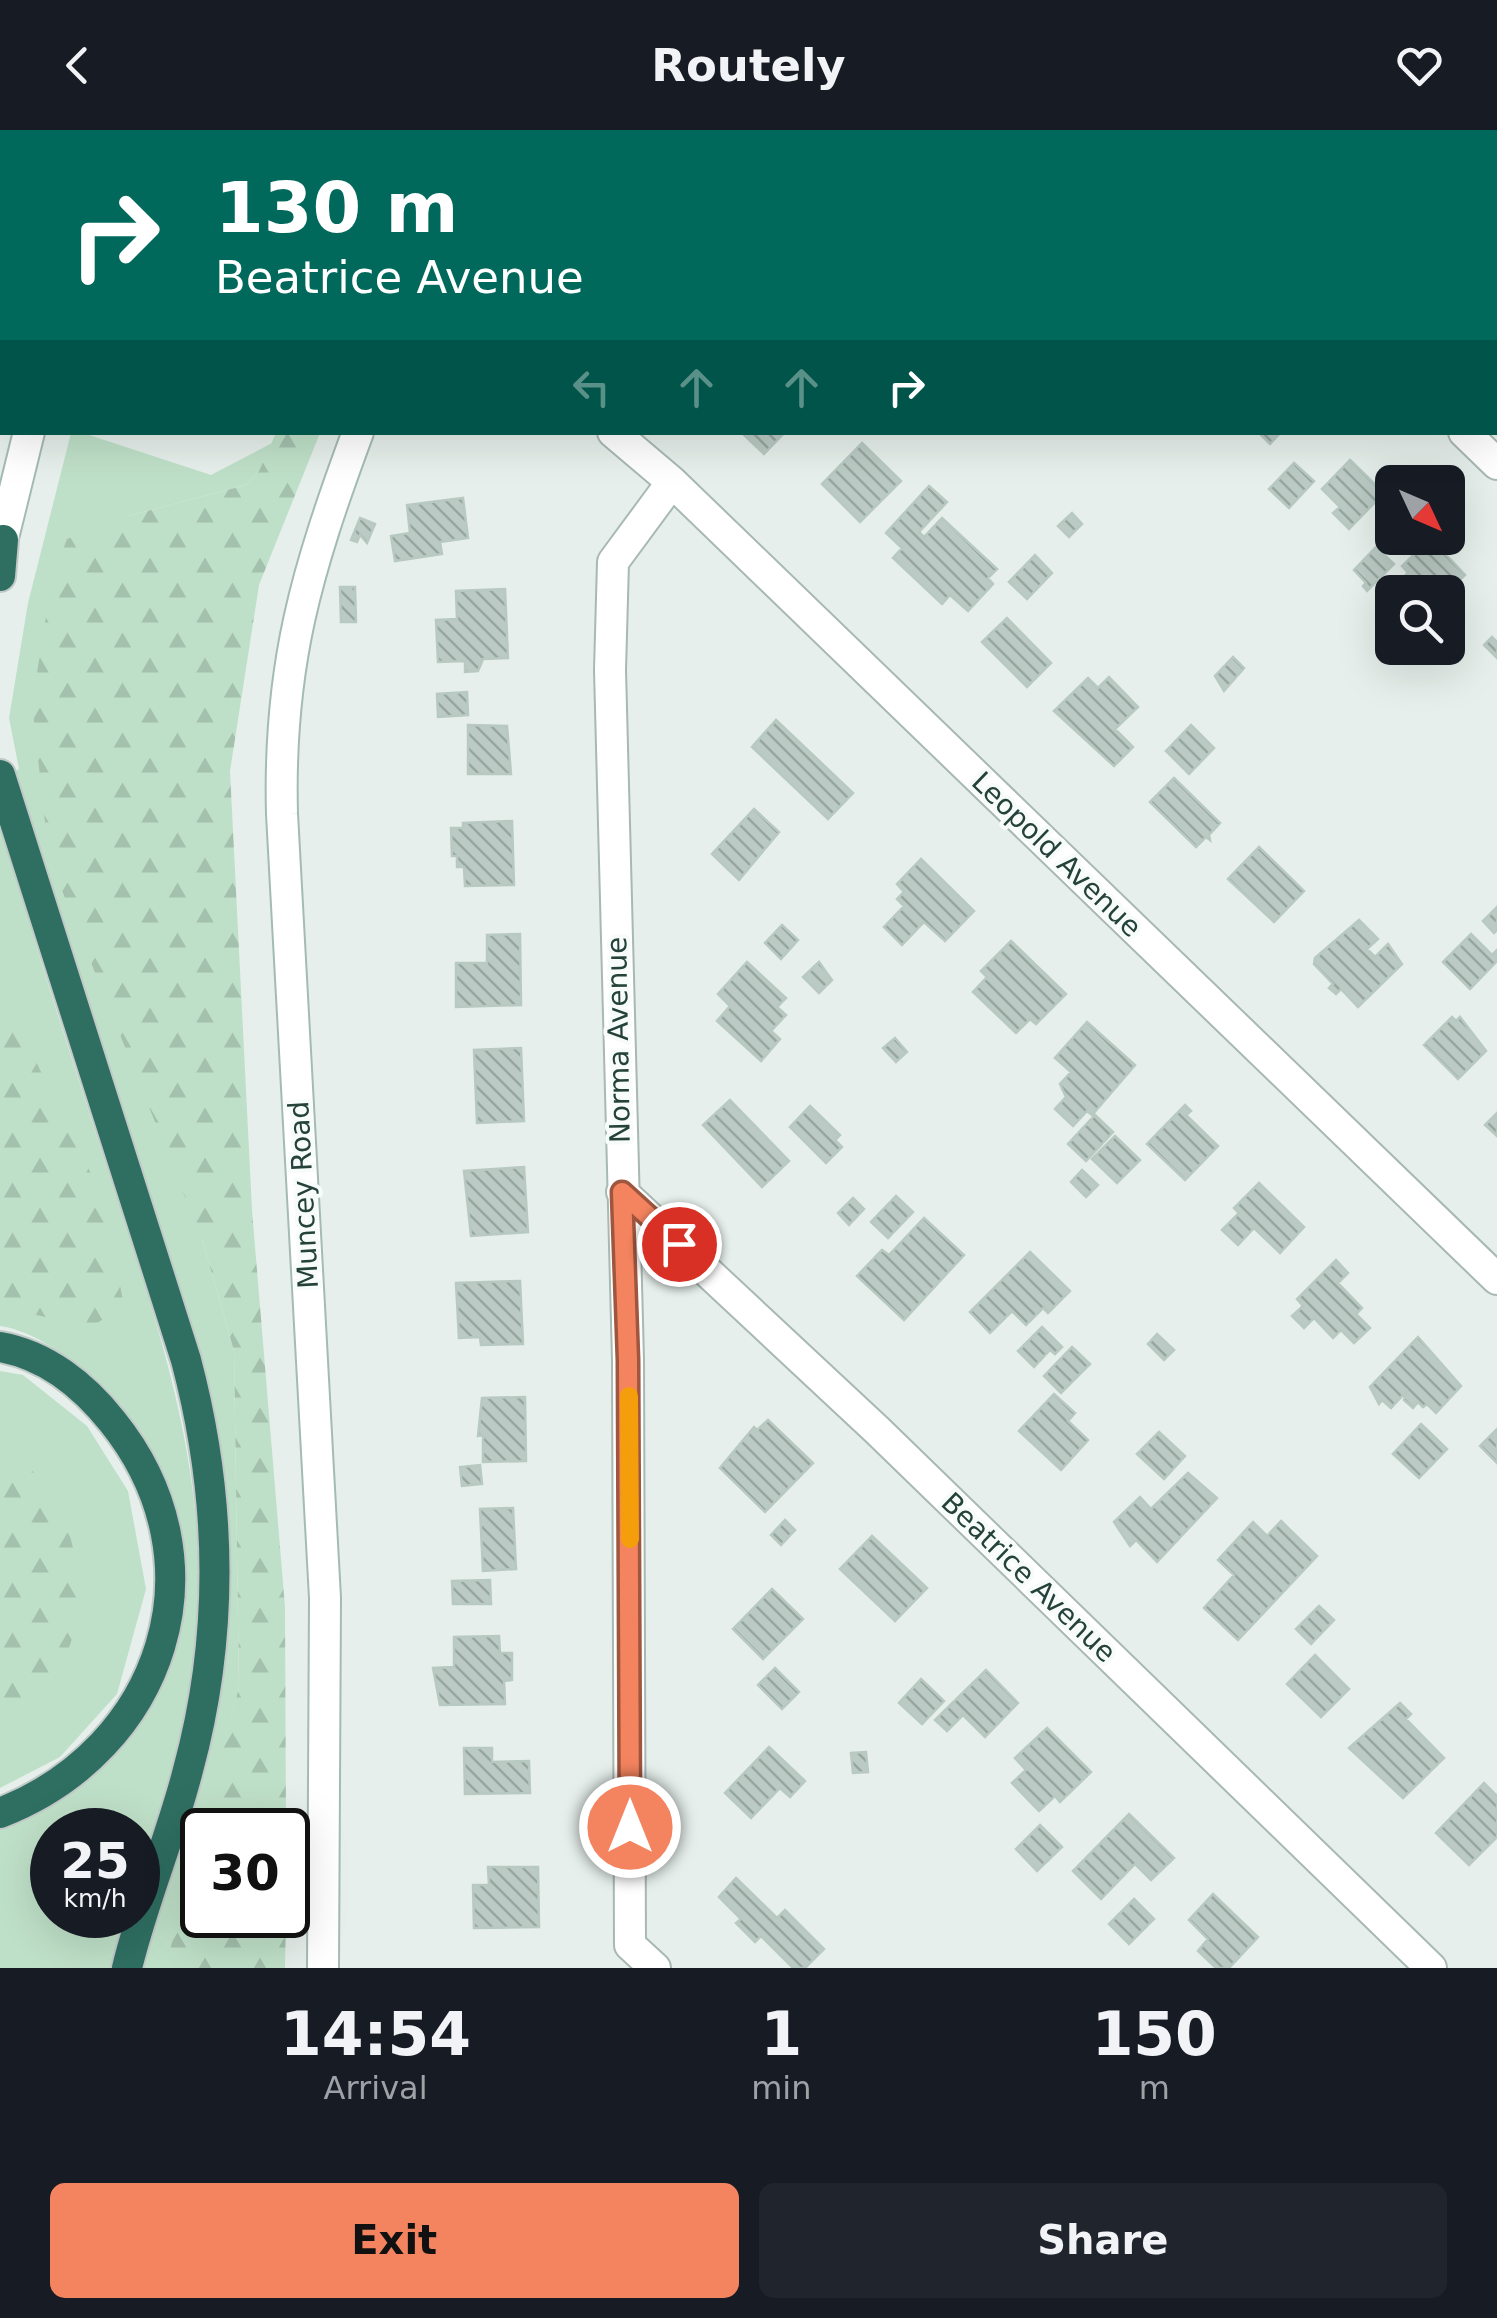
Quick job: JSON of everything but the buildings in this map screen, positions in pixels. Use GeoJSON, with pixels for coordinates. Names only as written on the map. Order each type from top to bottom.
{"type":"FeatureCollection","features":[{"type":"Feature","properties":{"kind":"highway"},"geometry":{"type":"LineString","coordinates":[[0,576],[1,545]]}},
{"type":"Feature","properties":{"kind":"highway"},"geometry":{"type":"LineString","coordinates":[[0,776],[186,1360],[203,1432],[213,1506],[214,1618],[202,1710],[187,1776],[127,1968]]}},
{"type":"Feature","properties":{"kind":"highway"},"geometry":{"type":"LineString","coordinates":[[0,1347],[47,1363],[68,1377],[118,1429],[156,1497],[169,1549],[170,1581],[164,1638],[155,1664],[112,1738],[70,1776],[0,1813]]}},
{"type":"Feature","properties":{"kind":"street"},"geometry":{"type":"LineString","coordinates":[[1,545],[28,435]]}},
{"type":"Feature","properties":{"kind":"street","name":"Muncey Road"},"geometry":{"type":"LineString","coordinates":[[323,1968],[325,1598],[282,814],[282,733],[296,621],[357,435]]}},
{"type":"Feature","properties":{"kind":"street","name":"Leopold Avenue"},"geometry":{"type":"LineString","coordinates":[[617,435],[672,482],[1497,1279]]}},
{"type":"Feature","properties":{"kind":"street"},"geometry":{"type":"LineString","coordinates":[[1467,435],[1497,464]]}},
{"type":"Feature","properties":{"kind":"street","name":"Norma Avenue"},"geometry":{"type":"LineString","coordinates":[[655,1968],[630,1944],[629,1379],[610,670],[613,562],[672,482]]}},
{"type":"Feature","properties":{"kind":"street","name":"Beatrice Avenue"},"geometry":{"type":"LineString","coordinates":[[622,1192],[878,1430],[1431,1968]]}},
{"type":"Feature","properties":{"kind":"green space"},"geometry":{"type":"Polygon","coordinates":[[[70,435],[89,435],[211,475],[272,443],[259,471],[246,485],[128,516],[202,1239],[234,1351],[239,1687],[208,1808],[189,1808],[204,1757],[222,1478],[7,777],[19,769],[9,718],[28,603],[70,435]]]}},
{"type":"Feature","properties":{"kind":"green space"},"geometry":{"type":"Polygon","coordinates":[[[275,435],[319,435],[259,585],[230,771],[252,1210],[285,1607],[286,1808],[207,1808],[239,1687],[234,1351],[202,1239],[49,858],[32,704],[52,579],[67,539],[128,516],[246,485],[259,471],[275,435]]]}},
{"type":"Feature","properties":{"kind":"green space"},"geometry":{"type":"Polygon","coordinates":[[[0,821],[163,1346],[188,1458],[199,1574],[197,1635],[189,1697],[160,1808],[43,1808],[67,1796],[120,1749],[157,1691],[179,1626],[183,1557],[169,1490],[137,1427],[66,1357],[35,1337],[0,1326],[0,821]]]}},
{"type":"Feature","properties":{"kind":"green space"},"geometry":{"type":"Polygon","coordinates":[[[0,1018],[16,1021],[101,1194],[124,1305],[90,1328],[0,1306],[0,1018]]]}},
{"type":"Feature","properties":{"kind":"green space"},"geometry":{"type":"Polygon","coordinates":[[[0,1371],[23,1375],[87,1426],[128,1491],[146,1589],[117,1694],[60,1757],[0,1788],[0,1371]]]}},
{"type":"Feature","properties":{"kind":"green space"},"geometry":{"type":"Polygon","coordinates":[[[0,1456],[24,1465],[44,1483],[60,1508],[70,1537],[78,1599],[67,1652],[47,1676],[0,1716],[0,1456]]]}},
{"type":"Feature","properties":{"kind":"green space"},"geometry":{"type":"Polygon","coordinates":[[[30,1814],[30,1938],[119,1938],[111,1968],[0,1968],[0,1829],[30,1814]]]}},
{"type":"Feature","properties":{"kind":"green space"},"geometry":{"type":"Polygon","coordinates":[[[180,1836],[180,1921],[168,1968],[140,1968],[149,1938],[160,1938],[160,1902],[180,1836]]]}},
{"type":"Feature","properties":{"kind":"green space"},"geometry":{"type":"Polygon","coordinates":[[[180,1912],[180,1938],[286,1938],[285,1968],[168,1968],[180,1912]]]}},
{"type":"Feature","properties":{"kind":"slow traffic"},"geometry":{"type":"LineString","coordinates":[[629,1396],[630,1539]]}},
{"type":"Feature","properties":{"kind":"route"},"geometry":{"type":"LineString","coordinates":[[630,1827],[630,1475],[622,1192],[679,1244]]}}]}
